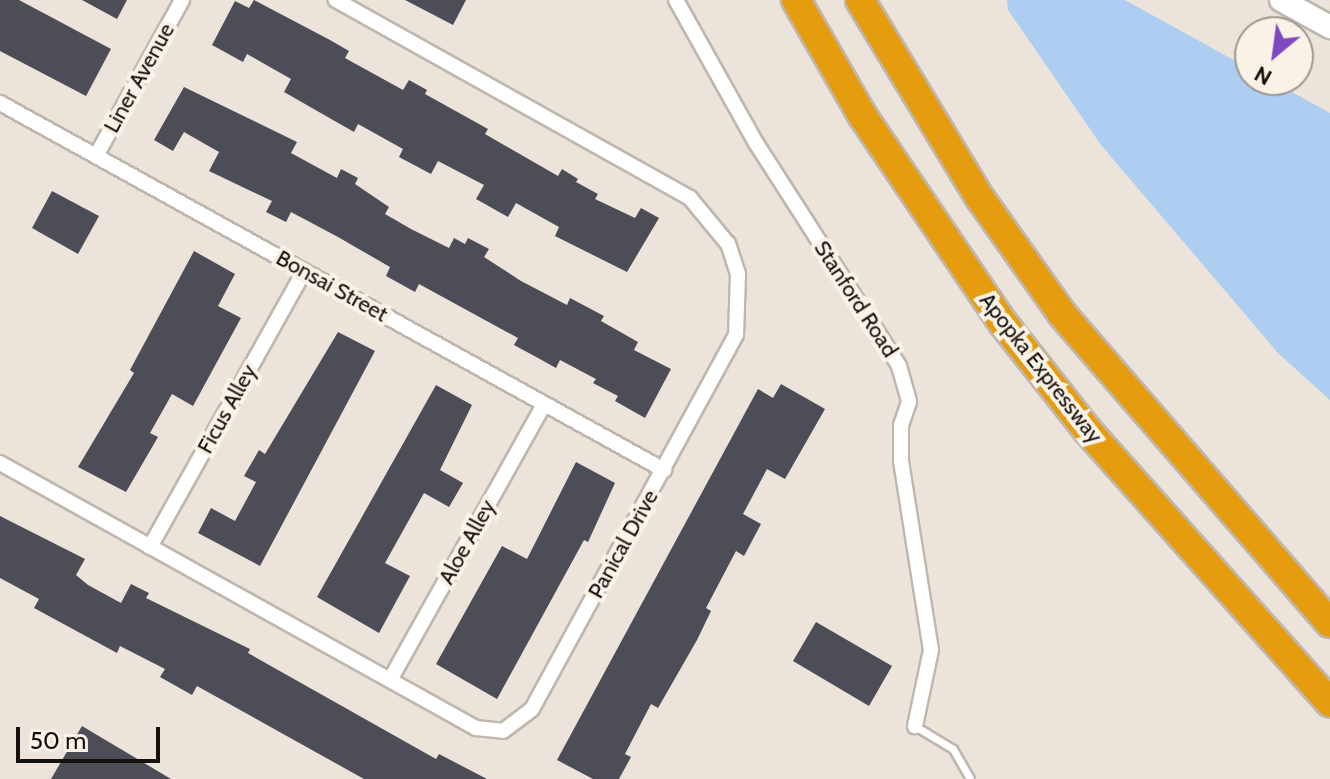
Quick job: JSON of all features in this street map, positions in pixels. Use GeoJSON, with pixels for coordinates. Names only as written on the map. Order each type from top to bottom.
{"type":"FeatureCollection","features":[{"type":"Feature","properties":{"kind":"highway","name":"Apopka Expressway"},"geometry":{"type":"LineString","coordinates":[[796,0],[862,115],[1003,323],[1088,431],[1330,703]]}},
{"type":"Feature","properties":{"kind":"highway"},"geometry":{"type":"LineString","coordinates":[[860,0],[972,186],[1062,314],[1330,623]]}},
{"type":"Feature","properties":{"kind":"main road"},"geometry":{"type":"LineString","coordinates":[[1281,0],[1306,6],[1330,27]]}},
{"type":"Feature","properties":{"kind":"street","name":"Liner Avenue"},"geometry":{"type":"LineString","coordinates":[[96,156],[182,0]]}},
{"type":"Feature","properties":{"kind":"street","name":"Stanford Road"},"geometry":{"type":"LineString","coordinates":[[676,0],[756,143],[899,366],[909,402],[901,425],[901,461],[931,650],[915,726]]}},
{"type":"Feature","properties":{"kind":"street","name":"Panical Drive"},"geometry":{"type":"LineString","coordinates":[[0,463],[476,728],[503,731],[519,723],[664,470],[736,335],[738,274],[711,217],[670,185],[345,2]]}},
{"type":"Feature","properties":{"kind":"street","name":"Bonsai Street"},"geometry":{"type":"LineString","coordinates":[[0,103],[664,470]]}},
{"type":"Feature","properties":{"kind":"street","name":"Ficus Alley"},"geometry":{"type":"LineString","coordinates":[[150,547],[304,271]]}},
{"type":"Feature","properties":{"kind":"street","name":"Aloe Alley"},"geometry":{"type":"LineString","coordinates":[[390,680],[544,404]]}},
{"type":"Feature","properties":{"kind":"lane"},"geometry":{"type":"LineString","coordinates":[[915,726],[953,749],[970,779]]}},
{"type":"Feature","properties":{"kind":"water"},"geometry":{"type":"Polygon","coordinates":[[[1007,0],[1125,0],[1234,60],[1234,96],[1299,96],[1330,113],[1330,400],[1278,353],[1101,145],[1008,10],[1007,0]]]}},
{"type":"Feature","properties":{"kind":"building"},"geometry":{"type":"Polygon","coordinates":[[[0,0],[19,0],[111,49],[86,96],[0,51],[0,0]]]}},
{"type":"Feature","properties":{"kind":"building"},"geometry":{"type":"Polygon","coordinates":[[[82,0],[127,0],[117,19],[82,0]]]}},
{"type":"Feature","properties":{"kind":"building"},"geometry":{"type":"Polygon","coordinates":[[[254,0],[349,51],[345,58],[403,90],[409,80],[427,90],[425,94],[488,129],[485,134],[558,176],[562,169],[578,179],[576,182],[598,194],[595,199],[635,218],[641,208],[659,218],[627,272],[555,236],[559,227],[516,203],[508,217],[476,199],[484,185],[438,161],[431,174],[399,157],[403,149],[358,124],[354,132],[284,92],[291,79],[247,54],[243,62],[212,45],[235,1],[249,8],[254,0]]]}},
{"type":"Feature","properties":{"kind":"building"},"geometry":{"type":"Polygon","coordinates":[[[405,0],[466,0],[453,25],[405,0]]]}},
{"type":"Feature","properties":{"kind":"building"},"geometry":{"type":"Polygon","coordinates":[[[184,87],[297,142],[291,153],[337,178],[341,169],[358,178],[355,184],[389,207],[385,214],[411,229],[449,248],[454,238],[465,244],[468,238],[489,249],[484,257],[521,281],[567,305],[570,298],[604,316],[601,321],[638,342],[634,350],[671,369],[645,418],[615,401],[618,396],[593,383],[596,379],[560,360],[556,368],[514,345],[518,338],[419,284],[415,292],[386,276],[390,267],[338,237],[291,212],[286,222],[266,212],[272,201],[209,171],[219,152],[184,132],[173,151],[154,140],[184,87]]]}},
{"type":"Feature","properties":{"kind":"building"},"geometry":{"type":"Polygon","coordinates":[[[52,191],[99,216],[78,254],[32,228],[52,191]]]}},
{"type":"Feature","properties":{"kind":"building"},"geometry":{"type":"Polygon","coordinates":[[[194,251],[235,274],[218,306],[241,318],[193,406],[172,394],[150,433],[158,437],[126,492],[78,467],[134,373],[130,370],[194,251]]]}},
{"type":"Feature","properties":{"kind":"building"},"geometry":{"type":"Polygon","coordinates":[[[338,332],[375,351],[260,566],[198,533],[211,508],[235,521],[256,482],[244,476],[259,450],[265,454],[338,332]]]}},
{"type":"Feature","properties":{"kind":"building"},"geometry":{"type":"Polygon","coordinates":[[[781,384],[825,409],[785,479],[767,469],[743,514],[761,524],[744,556],[736,551],[706,608],[711,611],[697,640],[658,708],[651,704],[625,754],[631,757],[619,779],[593,779],[557,760],[758,389],[773,398],[781,384]]]}},
{"type":"Feature","properties":{"kind":"building"},"geometry":{"type":"Polygon","coordinates":[[[436,385],[472,405],[440,470],[463,483],[449,507],[424,493],[385,563],[410,576],[379,633],[317,597],[436,385]]]}},
{"type":"Feature","properties":{"kind":"building"},"geometry":{"type":"Polygon","coordinates":[[[576,462],[615,483],[588,542],[584,540],[497,699],[436,664],[502,546],[527,559],[576,462]]]}},
{"type":"Feature","properties":{"kind":"building"},"geometry":{"type":"Polygon","coordinates":[[[0,516],[85,559],[76,575],[121,603],[131,584],[149,593],[146,598],[250,649],[248,653],[436,759],[439,754],[487,779],[364,779],[197,686],[192,695],[160,677],[165,669],[120,646],[117,653],[34,608],[39,599],[0,578],[0,516]]]}},
{"type":"Feature","properties":{"kind":"building"},"geometry":{"type":"Polygon","coordinates":[[[816,622],[892,666],[869,706],[793,661],[816,622]]]}},
{"type":"Feature","properties":{"kind":"building"},"geometry":{"type":"Polygon","coordinates":[[[82,726],[171,779],[51,779],[82,726]]]}}]}
